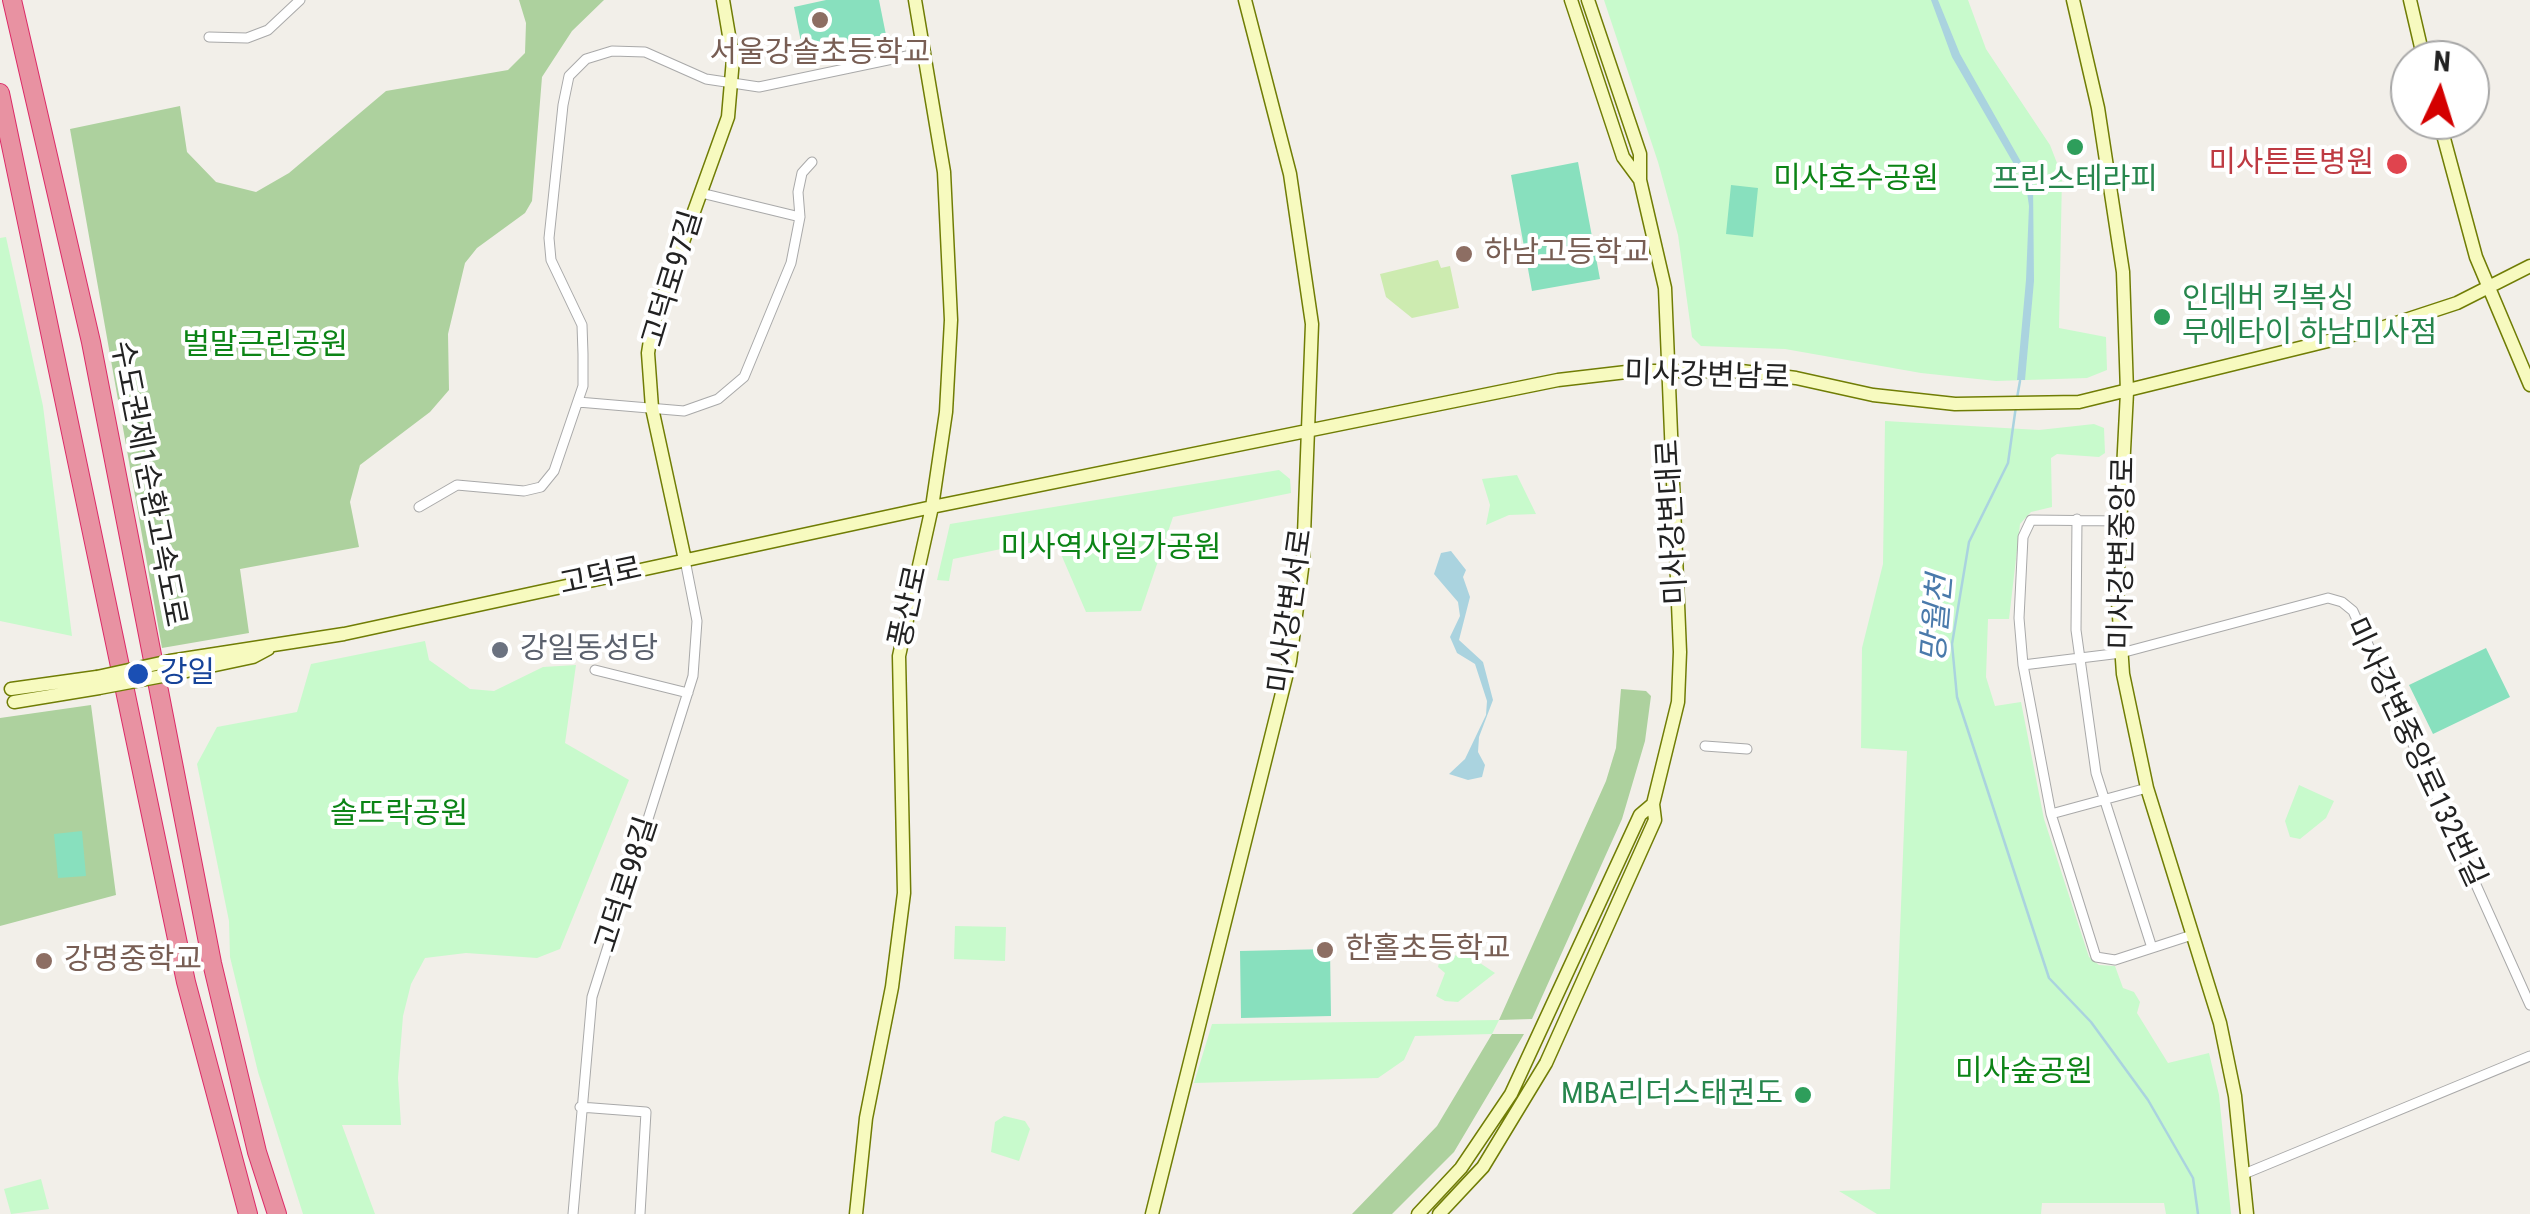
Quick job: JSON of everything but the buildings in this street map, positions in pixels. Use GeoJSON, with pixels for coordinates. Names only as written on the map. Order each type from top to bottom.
{"type":"FeatureCollection","features":[{"type":"Feature","properties":{"kind":"highway","name":"수도권제1순환고속도로"},"geometry":{"type":"LineString","coordinates":[[12,0],[91,342],[212,962],[257,1152],[277,1214]]}},
{"type":"Feature","properties":{"kind":"highway","name":"수도권제1순환고속도로"},"geometry":{"type":"LineString","coordinates":[[0,93],[186,982],[245,1214]]}},
{"type":"Feature","properties":{"kind":"main road","name":"고덕로97길"},"geometry":{"type":"LineString","coordinates":[[685,560],[652,408],[648,354],[652,328],[728,117],[733,82],[732,42],[723,0]]}},
{"type":"Feature","properties":{"kind":"main road","name":"풍산로"},"geometry":{"type":"LineString","coordinates":[[856,1214],[866,1118],[903,906],[906,833],[897,716],[899,656],[932,507],[946,412],[951,320],[947,200],[915,0]]}},
{"type":"Feature","properties":{"kind":"main road","name":"미사강변서로"},"geometry":{"type":"LineString","coordinates":[[1152,1214],[1292,648],[1310,431],[1312,324],[1302,241],[1245,0]]}},
{"type":"Feature","properties":{"kind":"main road","name":"미사강변대로"},"geometry":{"type":"LineString","coordinates":[[1571,0],[1623,157],[1640,180]]}},
{"type":"Feature","properties":{"kind":"main road","name":"미사강변대로"},"geometry":{"type":"LineString","coordinates":[[1438,1214],[1483,1166],[1530,1094],[1655,820],[1653,804],[1675,723],[1680,679],[1665,288],[1640,180],[1640,154],[1588,0]]}},
{"type":"Feature","properties":{"kind":"main road","name":"미사강변중앙로"},"geometry":{"type":"LineString","coordinates":[[2073,0],[2098,108],[2121,251],[2127,392],[2117,587],[2121,653],[2147,788],[2220,1023],[2247,1214]]}},
{"type":"Feature","properties":{"kind":"main road"},"geometry":{"type":"LineString","coordinates":[[2410,0],[2419,40]]}},
{"type":"Feature","properties":{"kind":"main road"},"geometry":{"type":"LineString","coordinates":[[2444,140],[2476,257],[2530,385]]}},
{"type":"Feature","properties":{"kind":"main road","name":"미사강변남로"},"geometry":{"type":"LineString","coordinates":[[932,507],[1558,380],[1667,371],[1762,373],[1873,395],[1992,406],[2043,406],[2127,392],[2381,328],[2490,288],[2530,266]]}},
{"type":"Feature","properties":{"kind":"main road","name":"고덕로"},"geometry":{"type":"LineString","coordinates":[[12,695],[253,657],[270,648],[932,507]]}},
{"type":"Feature","properties":{"kind":"main road","name":"미사강변대로"},"geometry":{"type":"LineString","coordinates":[[1418,1214],[1461,1168],[1511,1094],[1640,815],[1653,804]]}},
{"type":"Feature","properties":{"kind":"street"},"geometry":{"type":"LineString","coordinates":[[209,37],[247,38],[268,30],[300,0]]}},
{"type":"Feature","properties":{"kind":"street"},"geometry":{"type":"LineString","coordinates":[[420,508],[456,485],[524,491],[542,487],[554,472],[583,386],[582,325],[552,260],[549,238],[569,76],[586,59],[628,52],[685,66],[706,79],[759,87],[926,52]]}},
{"type":"Feature","properties":{"kind":"street"},"geometry":{"type":"LineString","coordinates":[[578,402],[684,412],[718,399],[744,377],[791,263],[800,217],[798,192],[802,173],[812,162]]}},
{"type":"Feature","properties":{"kind":"street"},"geometry":{"type":"LineString","coordinates":[[701,193],[800,217]]}},
{"type":"Feature","properties":{"kind":"street"},"geometry":{"type":"LineString","coordinates":[[2121,522],[2040,517],[2026,528],[2019,618],[2023,665],[2051,814],[2096,957],[2115,960],[2192,935]]}},
{"type":"Feature","properties":{"kind":"street"},"geometry":{"type":"LineString","coordinates":[[2077,519],[2079,658],[2102,799],[2152,948]]}},
{"type":"Feature","properties":{"kind":"street","name":"고덕로98길"},"geometry":{"type":"LineString","coordinates":[[573,1214],[592,997],[688,693],[697,621],[685,560]]}},
{"type":"Feature","properties":{"kind":"street","name":"미사강변중앙로132번길"},"geometry":{"type":"LineString","coordinates":[[2023,665],[2121,653],[2328,598],[2353,611],[2530,1005]]}},
{"type":"Feature","properties":{"kind":"street"},"geometry":{"type":"LineString","coordinates":[[596,670],[688,693]]}},
{"type":"Feature","properties":{"kind":"street"},"geometry":{"type":"LineString","coordinates":[[1706,746],[1747,748]]}},
{"type":"Feature","properties":{"kind":"street"},"geometry":{"type":"LineString","coordinates":[[2051,814],[2147,788]]}},
{"type":"Feature","properties":{"kind":"street"},"geometry":{"type":"LineString","coordinates":[[2244,1174],[2530,1056]]}},
{"type":"Feature","properties":{"kind":"street"},"geometry":{"type":"LineString","coordinates":[[580,1107],[646,1112],[640,1214]]}},
{"type":"Feature","properties":{"kind":"green space","name":"벌말근린공원"},"geometry":{"type":"Polygon","coordinates":[[[519,0],[604,0],[572,31],[542,77],[532,201],[525,213],[477,248],[465,263],[448,334],[449,390],[430,412],[360,465],[350,502],[359,547],[240,569],[249,633],[162,648],[70,129],[180,106],[187,152],[216,182],[256,192],[289,173],[386,91],[508,70],[525,53],[526,23],[519,0]]]}},
{"type":"Feature","properties":{"kind":"green space"},"geometry":{"type":"Polygon","coordinates":[[[826,0],[879,0],[886,35],[803,52],[794,7],[826,0]]]}},
{"type":"Feature","properties":{"kind":"green space","name":"미사호수공원"},"geometry":{"type":"Polygon","coordinates":[[[1604,0],[1968,0],[1986,49],[2050,145],[2062,176],[2059,328],[2106,337],[2107,370],[2087,378],[1996,381],[1921,373],[1785,349],[1701,346],[1692,337],[1678,235],[1658,162],[1604,0]]]}},
{"type":"Feature","properties":{"kind":"green space"},"geometry":{"type":"Polygon","coordinates":[[[1578,162],[1600,279],[1532,291],[1511,175],[1578,162]]]}},
{"type":"Feature","properties":{"kind":"green space"},"geometry":{"type":"Polygon","coordinates":[[[1731,185],[1758,188],[1753,237],[1726,234],[1731,185]]]}},
{"type":"Feature","properties":{"kind":"green space"},"geometry":{"type":"Polygon","coordinates":[[[6,237],[43,406],[72,636],[0,621],[0,238],[6,237]]]}},
{"type":"Feature","properties":{"kind":"green space"},"geometry":{"type":"Polygon","coordinates":[[[1438,260],[1441,268],[1450,266],[1459,308],[1412,318],[1386,297],[1380,274],[1438,260]]]}},
{"type":"Feature","properties":{"kind":"green space","name":"미사숲공원"},"geometry":{"type":"Polygon","coordinates":[[[1885,421],[2039,430],[2094,424],[2104,428],[2105,453],[2099,457],[2057,454],[2051,458],[2052,507],[2031,512],[2020,524],[2009,619],[1988,619],[1986,677],[1995,706],[2021,702],[2044,819],[2089,957],[2099,965],[2115,966],[2123,988],[2134,992],[2140,1002],[2137,1013],[2168,1063],[2209,1053],[2219,1095],[2231,1214],[2166,1214],[2164,1203],[2042,1203],[2041,1214],[1877,1214],[1839,1191],[1890,1189],[1907,751],[1861,748],[1862,648],[1883,564],[1885,421]]]}},
{"type":"Feature","properties":{"kind":"green space","name":"미사역사일가공원"},"geometry":{"type":"Polygon","coordinates":[[[1279,470],[1290,479],[1291,493],[1173,517],[1141,611],[1086,612],[1054,538],[953,559],[949,581],[937,580],[950,524],[1279,470]]]}},
{"type":"Feature","properties":{"kind":"green space"},"geometry":{"type":"Polygon","coordinates":[[[1517,475],[1536,514],[1509,515],[1486,525],[1490,505],[1482,479],[1517,475]]]}},
{"type":"Feature","properties":{"kind":"green space","name":"솔뜨락공원"},"geometry":{"type":"Polygon","coordinates":[[[425,641],[429,660],[470,689],[494,691],[543,667],[576,665],[565,743],[629,780],[560,949],[537,958],[466,953],[425,958],[411,984],[403,1016],[398,1078],[401,1125],[342,1125],[375,1214],[303,1214],[258,1072],[230,957],[229,921],[197,764],[217,727],[297,712],[311,664],[425,641]]]}},
{"type":"Feature","properties":{"kind":"green space"},"geometry":{"type":"Polygon","coordinates":[[[2486,648],[2510,697],[2433,734],[2409,685],[2486,648]]]}},
{"type":"Feature","properties":{"kind":"green space"},"geometry":{"type":"Polygon","coordinates":[[[1621,689],[1646,691],[1651,696],[1645,741],[1622,819],[1532,1019],[1499,1020],[1606,781],[1616,748],[1621,689]]]}},
{"type":"Feature","properties":{"kind":"green space"},"geometry":{"type":"Polygon","coordinates":[[[91,705],[116,895],[0,926],[0,718],[91,705]]]}},
{"type":"Feature","properties":{"kind":"green space"},"geometry":{"type":"Polygon","coordinates":[[[2299,785],[2334,801],[2326,818],[2300,839],[2290,837],[2285,821],[2299,785]]]}},
{"type":"Feature","properties":{"kind":"green space"},"geometry":{"type":"Polygon","coordinates":[[[82,831],[86,876],[58,878],[54,834],[82,831]]]}},
{"type":"Feature","properties":{"kind":"green space"},"geometry":{"type":"Polygon","coordinates":[[[955,926],[1006,927],[1005,961],[954,959],[955,926]]]}},
{"type":"Feature","properties":{"kind":"green space"},"geometry":{"type":"Polygon","coordinates":[[[1330,949],[1331,1016],[1241,1018],[1240,951],[1330,949]]]}},
{"type":"Feature","properties":{"kind":"green space"},"geometry":{"type":"Polygon","coordinates":[[[1451,955],[1471,957],[1495,973],[1458,1002],[1445,1001],[1436,996],[1445,973],[1438,967],[1440,959],[1451,955]]]}},
{"type":"Feature","properties":{"kind":"green space"},"geometry":{"type":"Polygon","coordinates":[[[1499,1020],[1492,1034],[1415,1036],[1404,1060],[1378,1078],[1194,1083],[1212,1024],[1499,1020]]]}},
{"type":"Feature","properties":{"kind":"green space"},"geometry":{"type":"Polygon","coordinates":[[[1492,1034],[1524,1034],[1454,1152],[1392,1214],[1352,1214],[1437,1126],[1492,1034]]]}},
{"type":"Feature","properties":{"kind":"green space"},"geometry":{"type":"Polygon","coordinates":[[[1004,1116],[1025,1121],[1030,1129],[1019,1161],[991,1152],[995,1122],[1004,1116]]]}},
{"type":"Feature","properties":{"kind":"green space"},"geometry":{"type":"Polygon","coordinates":[[[41,1179],[49,1209],[11,1214],[4,1189],[41,1179]]]}},
{"type":"Feature","properties":{"kind":"water"},"geometry":{"type":"Polygon","coordinates":[[[1931,0],[1938,0],[1960,54],[2033,183],[2034,281],[2025,380],[2017,380],[2026,280],[2026,185],[1952,57],[1931,0]]]}},
{"type":"Feature","properties":{"kind":"water"},"geometry":{"type":"Polygon","coordinates":[[[1451,551],[1466,570],[1463,577],[1470,597],[1459,640],[1483,662],[1493,700],[1479,737],[1478,752],[1485,765],[1482,777],[1468,780],[1449,774],[1465,759],[1486,715],[1487,701],[1475,664],[1457,653],[1450,637],[1460,616],[1458,602],[1434,574],[1441,553],[1451,551]]]}},
{"type":"Feature","properties":{"kind":"waterway","name":"망월천"},"geometry":{"type":"LineString","coordinates":[[2017,398],[2020,381]]}},
{"type":"Feature","properties":{"kind":"waterway","name":"망월천"},"geometry":{"type":"LineString","coordinates":[[2016,406],[2008,463],[1969,542],[1952,644],[1957,697],[2049,978],[2091,1022],[2148,1100],[2193,1178],[2198,1214]]}},
{"type":"Feature","properties":{"kind":"place","name":"서울강솔초등학교"},"geometry":{"type":"Point","coordinates":[820,20]}},
{"type":"Feature","properties":{"kind":"place","name":"프린스테라피"},"geometry":{"type":"Point","coordinates":[2075,147]}},
{"type":"Feature","properties":{"kind":"place","name":"미사튼튼병원"},"geometry":{"type":"Point","coordinates":[2397,164]}},
{"type":"Feature","properties":{"kind":"place","name":"하남고등학교"},"geometry":{"type":"Point","coordinates":[1464,254]}},
{"type":"Feature","properties":{"kind":"place","name":"인데버 킥복싱 무에타이 하남미사점"},"geometry":{"type":"Point","coordinates":[2162,317]}},
{"type":"Feature","properties":{"kind":"place","name":"강일동성당"},"geometry":{"type":"Point","coordinates":[500,650]}},
{"type":"Feature","properties":{"kind":"place","name":"강일"},"geometry":{"type":"Point","coordinates":[138,674]}},
{"type":"Feature","properties":{"kind":"place","name":"한홀초등학교"},"geometry":{"type":"Point","coordinates":[1325,950]}},
{"type":"Feature","properties":{"kind":"place","name":"강명중학교"},"geometry":{"type":"Point","coordinates":[44,961]}},
{"type":"Feature","properties":{"kind":"place","name":"MBA리더스태권도"},"geometry":{"type":"Point","coordinates":[1803,1095]}}]}
